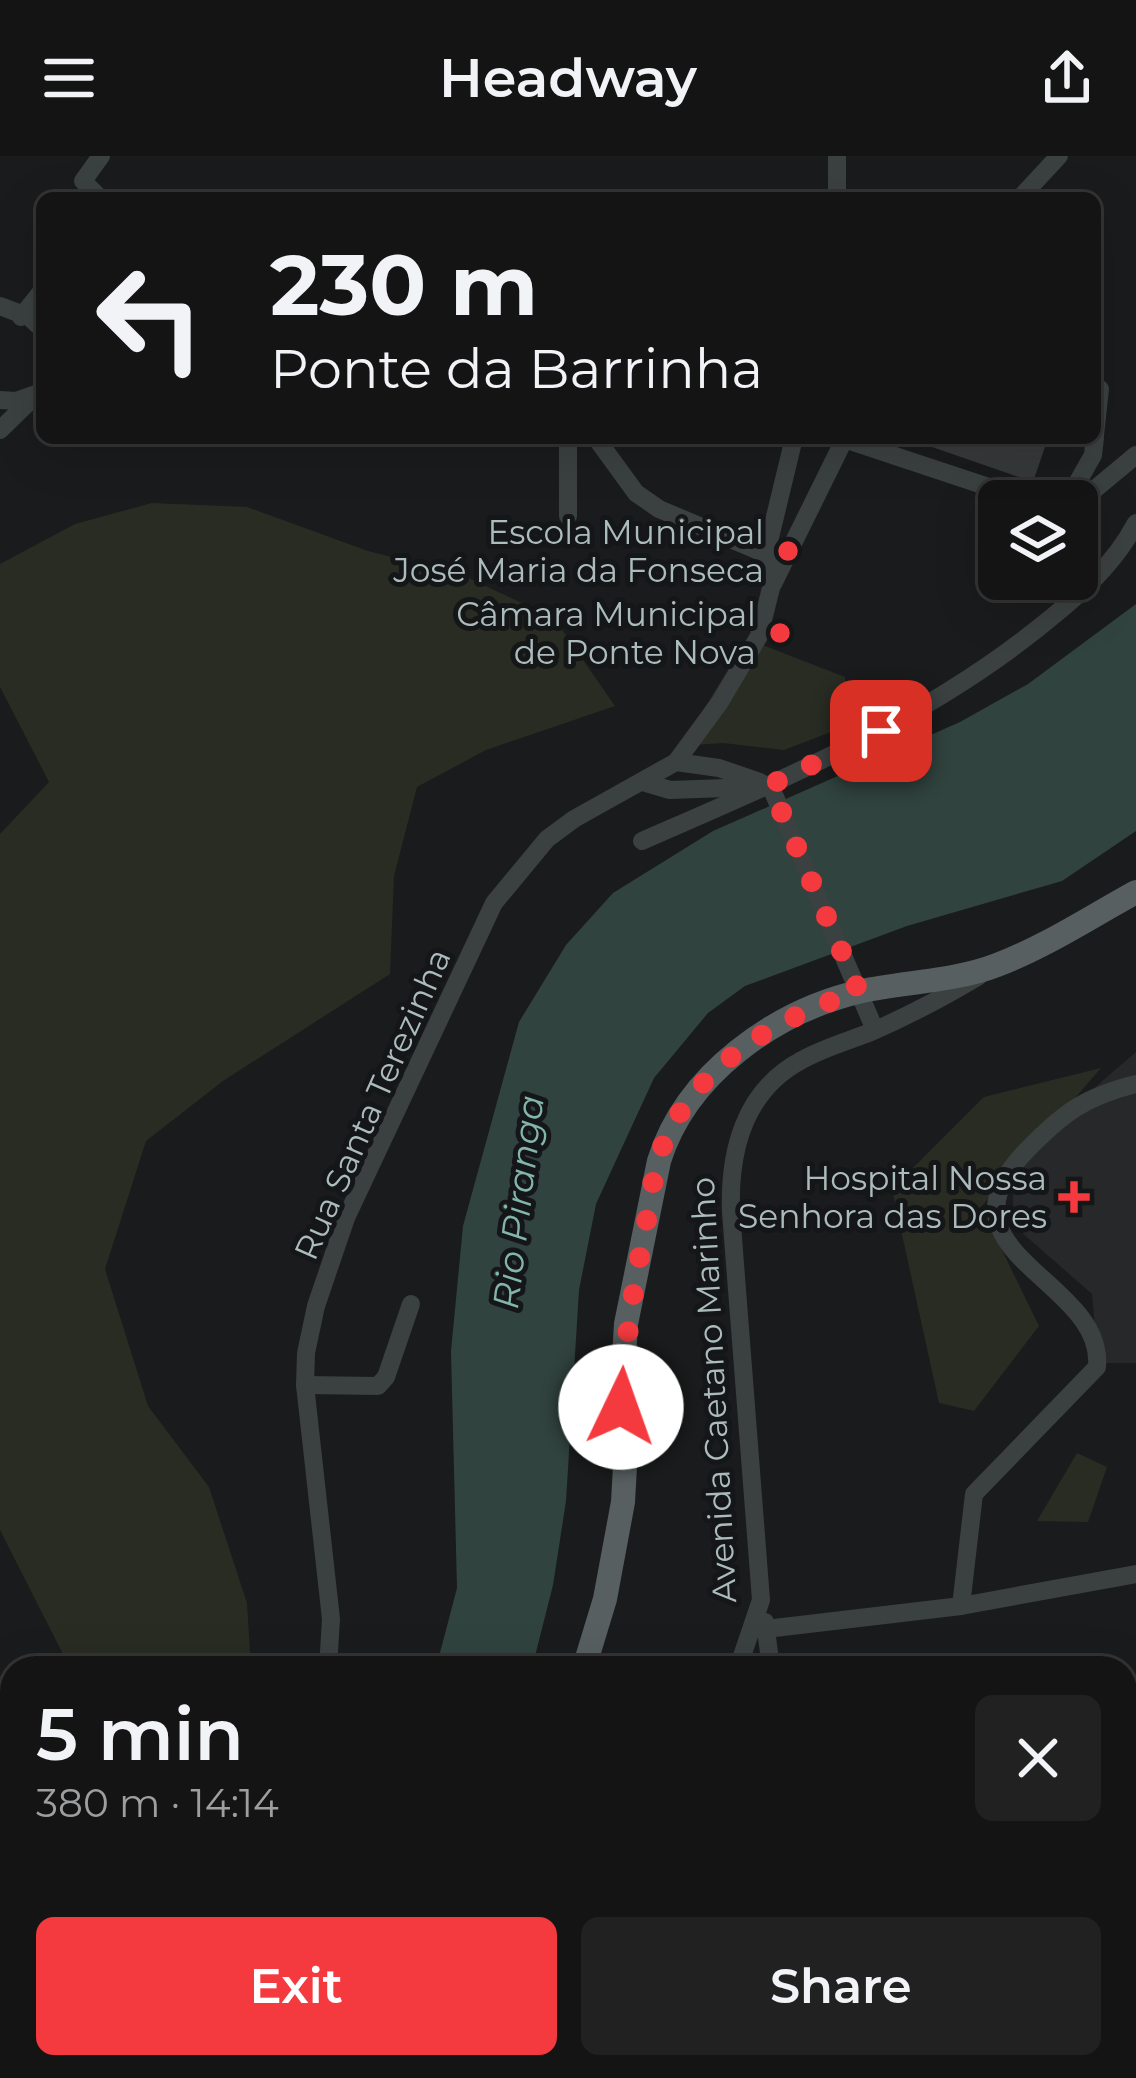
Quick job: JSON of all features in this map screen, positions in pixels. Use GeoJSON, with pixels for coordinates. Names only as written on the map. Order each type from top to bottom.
{"type":"FeatureCollection","features":[{"type":"Feature","properties":{"kind":"main road"},"geometry":{"type":"LineString","coordinates":[[588,1656],[605,1599],[622,1502],[626,1324],[666,1138],[689,1100],[723,1062],[808,1008],[859,992],[996,966],[1136,892]]}},
{"type":"Feature","properties":{"kind":"street"},"geometry":{"type":"LineString","coordinates":[[94,192],[82,181],[101,156]]}},
{"type":"Feature","properties":{"kind":"street"},"geometry":{"type":"LineString","coordinates":[[837,156],[838,192]]}},
{"type":"Feature","properties":{"kind":"street"},"geometry":{"type":"LineString","coordinates":[[1026,192],[1059,156]]}},
{"type":"Feature","properties":{"kind":"street"},"geometry":{"type":"LineString","coordinates":[[21,316],[36,298]]}},
{"type":"Feature","properties":{"kind":"street"},"geometry":{"type":"LineString","coordinates":[[0,306],[36,325]]}},
{"type":"Feature","properties":{"kind":"street"},"geometry":{"type":"LineString","coordinates":[[0,400],[16,401],[36,392]]}},
{"type":"Feature","properties":{"kind":"street"},"geometry":{"type":"LineString","coordinates":[[0,430],[36,395]]}},
{"type":"Feature","properties":{"kind":"street"},"geometry":{"type":"LineString","coordinates":[[568,444],[568,516]]}},
{"type":"Feature","properties":{"kind":"street"},"geometry":{"type":"LineString","coordinates":[[600,444],[635,493],[659,509],[766,554]]}},
{"type":"Feature","properties":{"kind":"street"},"geometry":{"type":"LineString","coordinates":[[771,588],[766,554],[793,444]]}},
{"type":"Feature","properties":{"kind":"street"},"geometry":{"type":"LineString","coordinates":[[842,444],[771,588],[759,635],[720,702],[676,762],[719,768],[772,789],[874,1030]]}},
{"type":"Feature","properties":{"kind":"street"},"geometry":{"type":"LineString","coordinates":[[863,444],[978,483]]}},
{"type":"Feature","properties":{"kind":"street"},"geometry":{"type":"LineString","coordinates":[[1079,480],[1094,444]]}},
{"type":"Feature","properties":{"kind":"street"},"geometry":{"type":"LineString","coordinates":[[1098,486],[1136,454]]}},
{"type":"Feature","properties":{"kind":"street"},"geometry":{"type":"LineString","coordinates":[[642,841],[772,789],[988,668],[1088,589],[1136,523]]}},
{"type":"Feature","properties":{"kind":"street","name":"Rua Santa Terezinha"},"geometry":{"type":"LineString","coordinates":[[329,1656],[332,1619],[304,1385],[316,1306],[346,1218],[494,903],[547,839],[676,762]]}},
{"type":"Feature","properties":{"kind":"street"},"geometry":{"type":"LineString","coordinates":[[643,782],[670,790],[772,789]]}},
{"type":"Feature","properties":{"kind":"street","name":"Avenida Caetano Marinho"},"geometry":{"type":"LineString","coordinates":[[742,1656],[761,1600],[731,1162],[746,1120],[776,1080],[800,1060],[939,1000],[996,966]]}},
{"type":"Feature","properties":{"kind":"street"},"geometry":{"type":"LineString","coordinates":[[961,1606],[974,1494],[1096,1367],[1098,1348],[1087,1327],[1007,1241],[998,1228],[996,1201],[1010,1169],[1064,1113],[1099,1094],[1136,1084]]}},
{"type":"Feature","properties":{"kind":"street"},"geometry":{"type":"LineString","coordinates":[[304,1385],[378,1386],[386,1377],[411,1304]]}},
{"type":"Feature","properties":{"kind":"street"},"geometry":{"type":"LineString","coordinates":[[766,1629],[961,1606],[1136,1574]]}},
{"type":"Feature","properties":{"kind":"street"},"geometry":{"type":"LineString","coordinates":[[761,1600],[769,1656]]}},
{"type":"Feature","properties":{"kind":"shaded area"},"geometry":{"type":"Polygon","coordinates":[[[152,503],[247,507],[368,551],[462,575],[554,618],[615,706],[486,750],[417,787],[394,876],[390,974],[223,1081],[146,1141],[105,1269],[148,1406],[209,1487],[247,1603],[250,1656],[64,1656],[0,1530],[0,834],[49,782],[0,687],[0,564],[75,524],[152,503]]]}},
{"type":"Feature","properties":{"kind":"shaded area"},"geometry":{"type":"Polygon","coordinates":[[[747,639],[845,677],[847,726],[784,750],[723,743],[681,746],[747,639]]]}},
{"type":"Feature","properties":{"kind":"shaded area","name":"Hospital Nossa Senhora das Dores"},"geometry":{"type":"Polygon","coordinates":[[[1136,1052],[1136,1363],[1098,1363],[1092,1294],[1013,1225],[1013,1169],[1079,1101],[1136,1052]]]}},
{"type":"Feature","properties":{"kind":"shaded area"},"geometry":{"type":"Polygon","coordinates":[[[1101,1068],[981,1207],[1039,1326],[974,1411],[939,1403],[892,1189],[984,1097],[1101,1068]]]}},
{"type":"Feature","properties":{"kind":"shaded area"},"geometry":{"type":"Polygon","coordinates":[[[1077,1453],[1107,1467],[1088,1522],[1037,1521],[1077,1453]]]}},
{"type":"Feature","properties":{"kind":"water","name":"Rio Piranga"},"geometry":{"type":"Polygon","coordinates":[[[1136,604],[1136,831],[1062,881],[907,926],[745,986],[708,1013],[654,1078],[596,1204],[579,1290],[566,1501],[553,1585],[535,1656],[439,1656],[457,1588],[451,1351],[463,1226],[519,1022],[566,945],[613,893],[713,831],[960,722],[1028,684],[1136,604]]]}},
{"type":"Feature","properties":{"kind":"building"},"geometry":{"type":"Polygon","coordinates":[[[923,444],[1046,444],[1034,480],[1027,480],[923,444]]]}},
{"type":"Feature","properties":{"kind":"place","name":"Escola Municipal José Maria da Fonseca"},"geometry":{"type":"Point","coordinates":[788,551]}},
{"type":"Feature","properties":{"kind":"place","name":"Câmara Municipal de Ponte Nova"},"geometry":{"type":"Point","coordinates":[780,633]}},
{"type":"Feature","properties":{"kind":"place","name":"Hospital Nossa Senhora das Dores"},"geometry":{"type":"Point","coordinates":[1074,1197]}},
{"type":"Feature","properties":{"kind":"route"},"geometry":{"type":"LineString","coordinates":[[621,1407],[626,1324],[666,1138],[689,1100],[723,1062],[808,1008],[859,992],[770,785],[881,731]]}}]}
